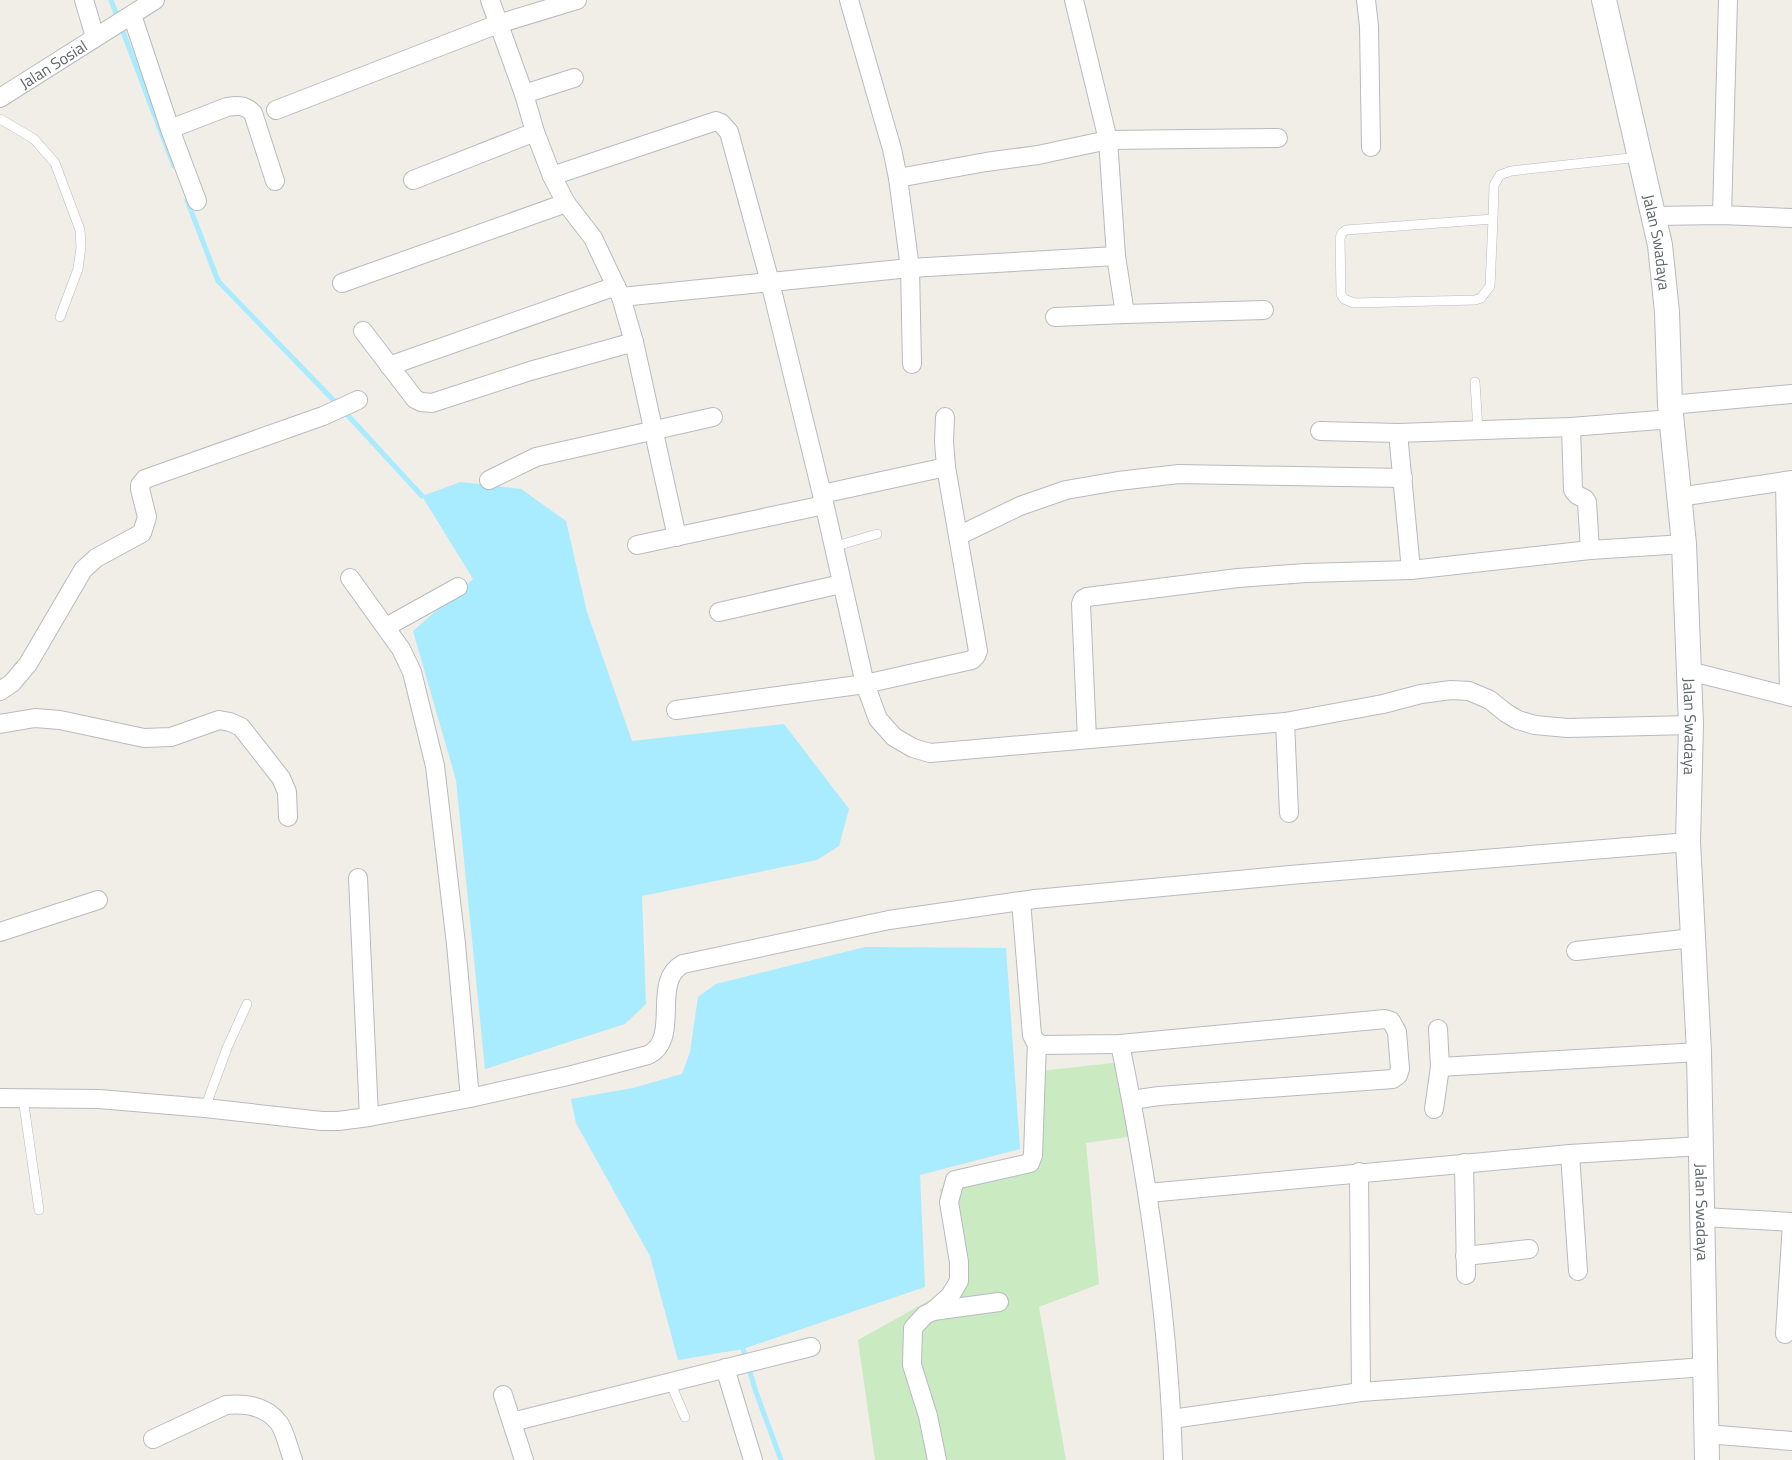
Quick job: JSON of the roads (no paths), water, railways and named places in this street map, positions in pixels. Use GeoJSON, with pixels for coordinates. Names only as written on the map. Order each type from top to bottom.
{"type":"FeatureCollection","features":[{"type":"Feature","properties":{"kind":"street"},"geometry":{"type":"LineString","coordinates":[[84,0],[101,34]]}},
{"type":"Feature","properties":{"kind":"street"},"geometry":{"type":"LineString","coordinates":[[155,0],[129,17],[197,201]]}},
{"type":"Feature","properties":{"kind":"street"},"geometry":{"type":"LineString","coordinates":[[490,0],[552,176],[566,203],[593,238],[618,291],[634,342],[677,537]]}},
{"type":"Feature","properties":{"kind":"street"},"geometry":{"type":"LineString","coordinates":[[276,110],[498,24],[577,0]]}},
{"type":"Feature","properties":{"kind":"street"},"geometry":{"type":"LineString","coordinates":[[849,0],[892,149],[898,178],[910,268],[912,364]]}},
{"type":"Feature","properties":{"kind":"street"},"geometry":{"type":"LineString","coordinates":[[1074,0],[1108,140],[1116,256],[1125,314]]}},
{"type":"Feature","properties":{"kind":"street"},"geometry":{"type":"LineString","coordinates":[[1366,0],[1369,26],[1371,147]]}},
{"type":"Feature","properties":{"kind":"street","name":"Jalan Swadaya"},"geometry":{"type":"LineString","coordinates":[[1604,0],[1660,244],[1667,312],[1671,412],[1684,543],[1691,725],[1688,842],[1699,1052],[1707,1460]]}},
{"type":"Feature","properties":{"kind":"street"},"geometry":{"type":"LineString","coordinates":[[1722,215],[1728,0]]}},
{"type":"Feature","properties":{"kind":"street","name":"Jalan Sosial"},"geometry":{"type":"LineString","coordinates":[[0,98],[129,17]]}},
{"type":"Feature","properties":{"kind":"street"},"geometry":{"type":"LineString","coordinates":[[524,94],[574,78]]}},
{"type":"Feature","properties":{"kind":"street"},"geometry":{"type":"LineString","coordinates":[[170,129],[227,107],[237,105],[247,108],[253,113],[275,181]]}},
{"type":"Feature","properties":{"kind":"street"},"geometry":{"type":"LineString","coordinates":[[552,176],[716,121],[729,132],[770,282],[865,684],[878,719],[894,737],[913,748],[930,753],[1285,722],[1383,704],[1421,694],[1452,690],[1469,691],[1490,700],[1518,720],[1534,725],[1567,728],[1691,725]]}},
{"type":"Feature","properties":{"kind":"street"},"geometry":{"type":"LineString","coordinates":[[413,180],[535,132]]}},
{"type":"Feature","properties":{"kind":"street"},"geometry":{"type":"LineString","coordinates":[[898,178],[1038,155],[1108,140],[1278,138]]}},
{"type":"Feature","properties":{"kind":"street"},"geometry":{"type":"LineString","coordinates":[[342,283],[566,203]]}},
{"type":"Feature","properties":{"kind":"street"},"geometry":{"type":"LineString","coordinates":[[1653,216],[1722,215],[1792,218]]}},
{"type":"Feature","properties":{"kind":"street"},"geometry":{"type":"LineString","coordinates":[[389,366],[618,291],[770,282],[910,268],[1116,256]]}},
{"type":"Feature","properties":{"kind":"street"},"geometry":{"type":"LineString","coordinates":[[1055,316],[1264,310]]}},
{"type":"Feature","properties":{"kind":"street"},"geometry":{"type":"LineString","coordinates":[[363,332],[416,399],[432,403],[530,371],[634,342]]}},
{"type":"Feature","properties":{"kind":"street"},"geometry":{"type":"LineString","coordinates":[[1320,431],[1398,433],[1571,427],[1792,394]]}},
{"type":"Feature","properties":{"kind":"street"},"geometry":{"type":"LineString","coordinates":[[0,692],[12,683],[28,664],[90,563],[142,533],[147,517],[140,485],[145,479],[323,416],[350,403]]}},
{"type":"Feature","properties":{"kind":"street"},"geometry":{"type":"LineString","coordinates":[[489,480],[536,457],[713,417]]}},
{"type":"Feature","properties":{"kind":"street"},"geometry":{"type":"LineString","coordinates":[[676,710],[865,684],[972,660],[976,656],[978,651],[946,467],[945,417]]}},
{"type":"Feature","properties":{"kind":"street"},"geometry":{"type":"LineString","coordinates":[[1571,427],[1573,490],[1587,502],[1590,550]]}},
{"type":"Feature","properties":{"kind":"street"},"geometry":{"type":"LineString","coordinates":[[1398,433],[1411,570]]}},
{"type":"Feature","properties":{"kind":"street"},"geometry":{"type":"LineString","coordinates":[[637,545],[677,537],[946,467]]}},
{"type":"Feature","properties":{"kind":"street"},"geometry":{"type":"LineString","coordinates":[[958,536],[1020,506],[1066,490],[1118,481],[1179,474],[1403,478]]}},
{"type":"Feature","properties":{"kind":"street"},"geometry":{"type":"LineString","coordinates":[[1679,497],[1788,481],[1791,697],[1689,671]]}},
{"type":"Feature","properties":{"kind":"street"},"geometry":{"type":"LineString","coordinates":[[1086,739],[1081,604],[1084,598],[1238,578],[1306,573],[1411,570],[1590,550],[1684,543]]}},
{"type":"Feature","properties":{"kind":"street"},"geometry":{"type":"LineString","coordinates":[[350,578],[401,649],[412,672],[435,766],[456,944],[470,1098]]}},
{"type":"Feature","properties":{"kind":"street"},"geometry":{"type":"LineString","coordinates":[[719,612],[841,584]]}},
{"type":"Feature","properties":{"kind":"street"},"geometry":{"type":"LineString","coordinates":[[386,627],[458,587]]}},
{"type":"Feature","properties":{"kind":"street"},"geometry":{"type":"LineString","coordinates":[[0,724],[35,718],[60,720],[144,738],[171,737],[219,720],[230,722],[241,728],[281,778],[287,792],[288,817]]}},
{"type":"Feature","properties":{"kind":"street"},"geometry":{"type":"LineString","coordinates":[[1285,722],[1289,813]]}},
{"type":"Feature","properties":{"kind":"street"},"geometry":{"type":"LineString","coordinates":[[0,1098],[99,1100],[205,1108],[322,1121],[369,1117],[470,1098],[572,1075],[655,1051],[663,1038],[670,978],[673,971],[683,964],[889,920],[1021,902],[1301,874],[1688,842]]}},
{"type":"Feature","properties":{"kind":"street"},"geometry":{"type":"LineString","coordinates":[[358,878],[369,1117]]}},
{"type":"Feature","properties":{"kind":"street"},"geometry":{"type":"LineString","coordinates":[[0,932],[98,900]]}},
{"type":"Feature","properties":{"kind":"street"},"geometry":{"type":"LineString","coordinates":[[1021,902],[1032,1035],[1042,1045],[1120,1044],[1385,1019],[1391,1022],[1397,1032],[1400,1069],[1398,1075],[1393,1079],[1159,1096],[1132,1100]]}},
{"type":"Feature","properties":{"kind":"street"},"geometry":{"type":"LineString","coordinates":[[1576,951],[1693,938]]}},
{"type":"Feature","properties":{"kind":"street"},"geometry":{"type":"LineString","coordinates":[[1434,1109],[1440,1067],[1438,1029]]}},
{"type":"Feature","properties":{"kind":"street"},"geometry":{"type":"LineString","coordinates":[[936,1460],[928,1416],[912,1365],[913,1328],[925,1315],[950,1296],[959,1281],[959,1262],[949,1202],[955,1180],[1030,1163],[1033,1155],[1037,1042]]}},
{"type":"Feature","properties":{"kind":"street"},"geometry":{"type":"LineString","coordinates":[[1120,1044],[1148,1193],[1167,1355],[1173,1460]]}},
{"type":"Feature","properties":{"kind":"street"},"geometry":{"type":"LineString","coordinates":[[1440,1067],[1699,1052]]}},
{"type":"Feature","properties":{"kind":"street"},"geometry":{"type":"LineString","coordinates":[[1148,1193],[1464,1163],[1701,1146]]}},
{"type":"Feature","properties":{"kind":"street"},"geometry":{"type":"LineString","coordinates":[[1570,1154],[1578,1271]]}},
{"type":"Feature","properties":{"kind":"street"},"geometry":{"type":"LineString","coordinates":[[1464,1163],[1466,1275]]}},
{"type":"Feature","properties":{"kind":"street"},"geometry":{"type":"LineString","coordinates":[[1359,1172],[1361,1392]]}},
{"type":"Feature","properties":{"kind":"street"},"geometry":{"type":"LineString","coordinates":[[1703,1217],[1792,1222],[1785,1334]]}},
{"type":"Feature","properties":{"kind":"street"},"geometry":{"type":"LineString","coordinates":[[1465,1256],[1528,1249]]}},
{"type":"Feature","properties":{"kind":"street"},"geometry":{"type":"LineString","coordinates":[[933,1311],[999,1302]]}},
{"type":"Feature","properties":{"kind":"street"},"geometry":{"type":"LineString","coordinates":[[512,1422],[811,1347]]}},
{"type":"Feature","properties":{"kind":"street"},"geometry":{"type":"LineString","coordinates":[[728,1367],[753,1460]]}},
{"type":"Feature","properties":{"kind":"street"},"geometry":{"type":"LineString","coordinates":[[1172,1419],[1361,1392],[1706,1367]]}},
{"type":"Feature","properties":{"kind":"street"},"geometry":{"type":"LineString","coordinates":[[503,1395],[524,1460]]}},
{"type":"Feature","properties":{"kind":"street"},"geometry":{"type":"LineString","coordinates":[[153,1439],[226,1405],[253,1405],[266,1412],[279,1424],[292,1460]]}},
{"type":"Feature","properties":{"kind":"street"},"geometry":{"type":"LineString","coordinates":[[1706,1434],[1792,1441]]}},
{"type":"Feature","properties":{"kind":"lane"},"geometry":{"type":"LineString","coordinates":[[0,118],[34,139],[55,163],[80,230],[81,247],[78,269],[60,317]]}},
{"type":"Feature","properties":{"kind":"lane"},"geometry":{"type":"LineString","coordinates":[[1493,219],[1346,230],[1340,238],[1341,294],[1344,299],[1354,303],[1481,298],[1490,286],[1493,219],[1494,184],[1500,175],[1511,171],[1639,157]]}},
{"type":"Feature","properties":{"kind":"lane"},"geometry":{"type":"LineString","coordinates":[[1476,382],[1478,430]]}},
{"type":"Feature","properties":{"kind":"lane"},"geometry":{"type":"LineString","coordinates":[[833,547],[877,534]]}},
{"type":"Feature","properties":{"kind":"lane"},"geometry":{"type":"LineString","coordinates":[[205,1108],[227,1048],[247,1004]]}},
{"type":"Feature","properties":{"kind":"lane"},"geometry":{"type":"LineString","coordinates":[[23,1098],[39,1210]]}},
{"type":"Feature","properties":{"kind":"lane"},"geometry":{"type":"LineString","coordinates":[[670,1382],[685,1417]]}},
{"type":"Feature","properties":{"kind":"water"},"geometry":{"type":"Polygon","coordinates":[[[461,482],[521,489],[566,521],[587,612],[632,741],[784,724],[849,809],[839,846],[817,860],[642,896],[646,1004],[625,1024],[485,1069],[456,780],[413,631],[473,579],[422,496],[461,482]]]}},
{"type":"Feature","properties":{"kind":"water"},"geometry":{"type":"Polygon","coordinates":[[[865,947],[1006,948],[1020,1149],[920,1175],[925,1287],[743,1349],[678,1360],[650,1256],[576,1123],[571,1099],[633,1088],[682,1074],[690,1052],[698,997],[716,984],[865,947]]]}},
{"type":"Feature","properties":{"kind":"waterway"},"geometry":{"type":"LineString","coordinates":[[111,0],[174,166]]}},
{"type":"Feature","properties":{"kind":"waterway"},"geometry":{"type":"LineString","coordinates":[[187,200],[218,281],[342,409],[422,496]]}},
{"type":"Feature","properties":{"kind":"waterway"},"geometry":{"type":"LineString","coordinates":[[743,1349],[781,1460]]}}]}
